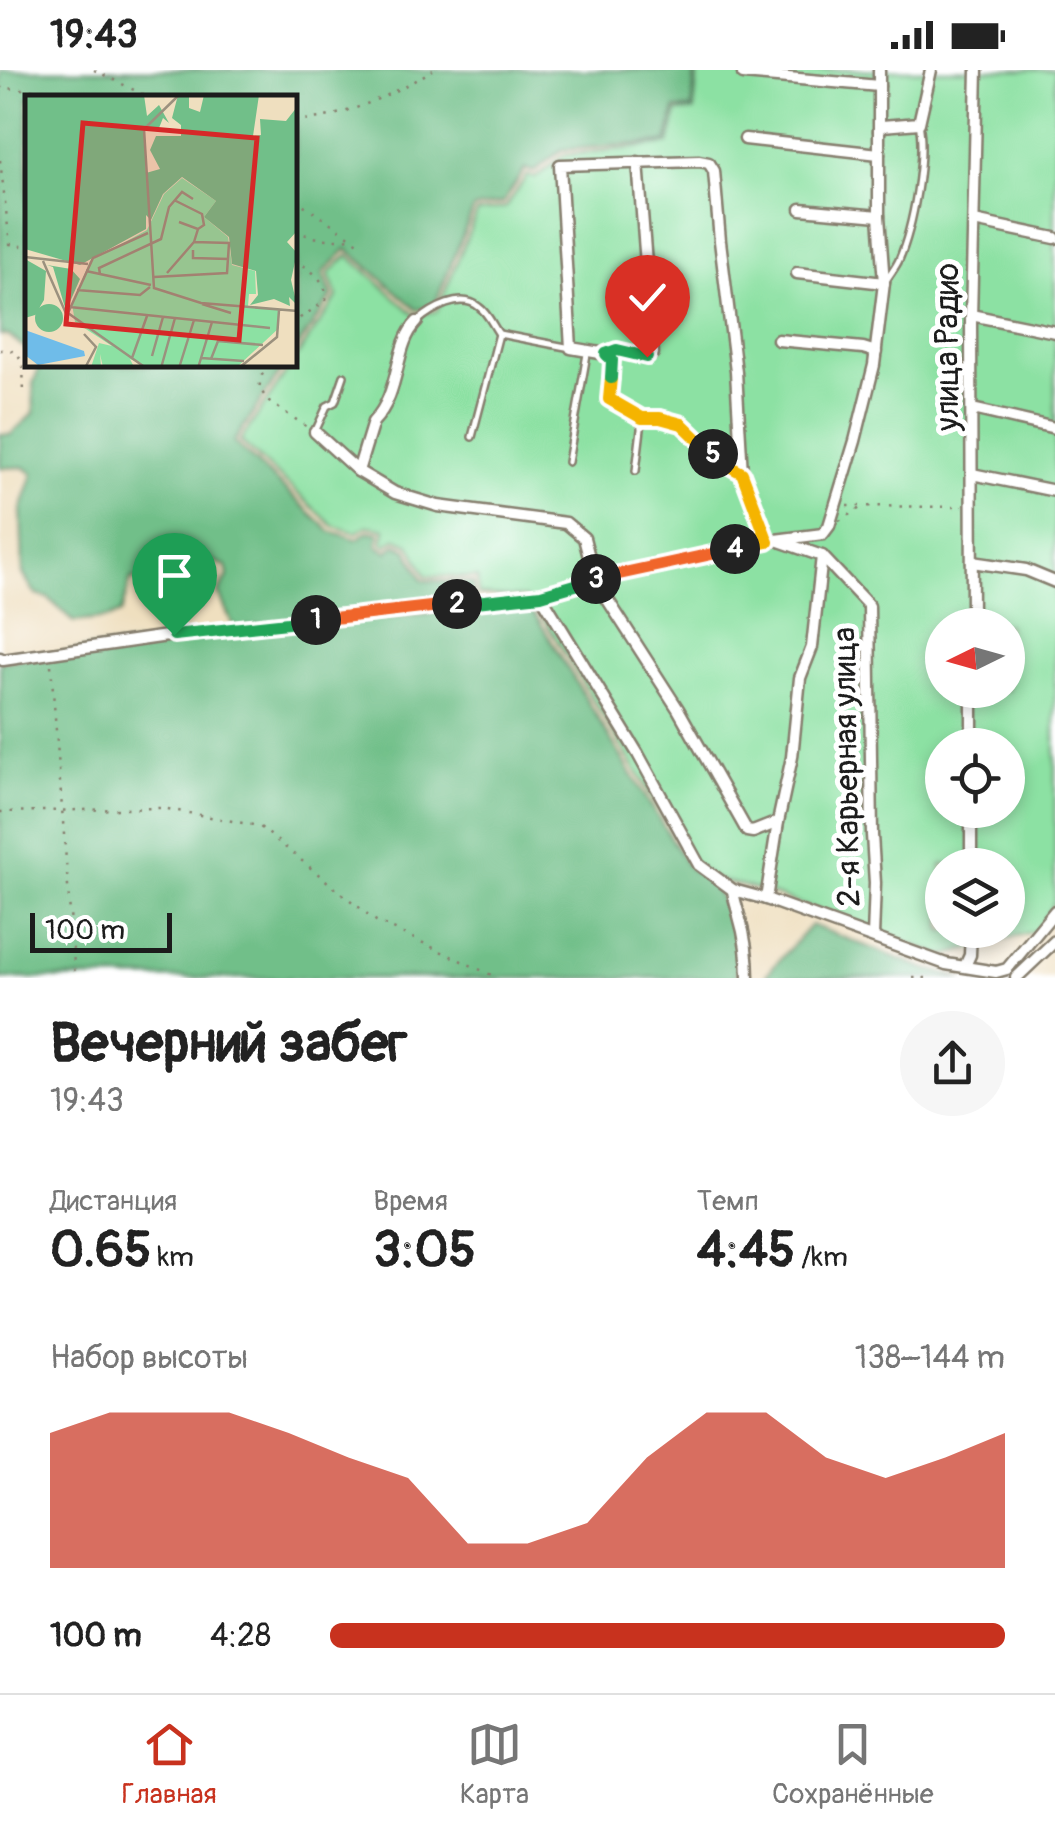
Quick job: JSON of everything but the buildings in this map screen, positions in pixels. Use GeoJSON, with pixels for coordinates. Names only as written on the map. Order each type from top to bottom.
{"type":"FeatureCollection","features":[{"type":"Feature","properties":{"kind":"street"},"geometry":{"type":"LineString","coordinates":[[1,659],[174,635],[541,595],[771,541],[823,534],[829,526],[855,440],[876,352],[884,283],[879,216],[879,70]]}},
{"type":"Feature","properties":{"kind":"street"},"geometry":{"type":"LineString","coordinates":[[879,132],[882,126],[919,123],[931,70]]}},
{"type":"Feature","properties":{"kind":"street","name":"улица Радио"},"geometry":{"type":"LineString","coordinates":[[972,608],[977,70]]}},
{"type":"Feature","properties":{"kind":"street"},"geometry":{"type":"LineString","coordinates":[[743,74],[879,86]]}},
{"type":"Feature","properties":{"kind":"street"},"geometry":{"type":"LineString","coordinates":[[746,139],[879,154]]}},
{"type":"Feature","properties":{"kind":"street"},"geometry":{"type":"LineString","coordinates":[[638,162],[654,349],[647,357],[617,350],[606,354],[570,348],[560,165],[638,162],[709,162],[714,171],[736,372],[742,473],[771,541]]}},
{"type":"Feature","properties":{"kind":"street"},"geometry":{"type":"LineString","coordinates":[[801,209],[879,216]]}},
{"type":"Feature","properties":{"kind":"street"},"geometry":{"type":"LineString","coordinates":[[974,221],[1055,238]]}},
{"type":"Feature","properties":{"kind":"street"},"geometry":{"type":"LineString","coordinates":[[796,273],[884,283]]}},
{"type":"Feature","properties":{"kind":"street"},"geometry":{"type":"LineString","coordinates":[[972,315],[1055,332]]}},
{"type":"Feature","properties":{"kind":"street"},"geometry":{"type":"LineString","coordinates":[[358,471],[373,422],[394,386],[409,330],[417,322]]}},
{"type":"Feature","properties":{"kind":"street"},"geometry":{"type":"LineString","coordinates":[[778,340],[876,352]]}},
{"type":"Feature","properties":{"kind":"street"},"geometry":{"type":"LineString","coordinates":[[606,354],[612,360],[609,399],[642,418],[682,424],[720,461],[742,473]]}},
{"type":"Feature","properties":{"kind":"street"},"geometry":{"type":"LineString","coordinates":[[972,413],[977,410],[1055,428]]}},
{"type":"Feature","properties":{"kind":"street"},"geometry":{"type":"LineString","coordinates":[[314,432],[358,471],[395,493],[438,506],[566,523],[584,538],[595,580],[678,709],[747,831],[778,822]]}},
{"type":"Feature","properties":{"kind":"street"},"geometry":{"type":"LineString","coordinates":[[972,474],[1055,491]]}},
{"type":"Feature","properties":{"kind":"street"},"geometry":{"type":"LineString","coordinates":[[766,898],[792,757],[800,678],[812,647],[822,556],[771,541]]}},
{"type":"Feature","properties":{"kind":"street","name":"2-я Карьерная улица"},"geometry":{"type":"LineString","coordinates":[[822,556],[868,606],[873,936]]}},
{"type":"Feature","properties":{"kind":"street"},"geometry":{"type":"LineString","coordinates":[[972,562],[1026,570],[1055,582]]}},
{"type":"Feature","properties":{"kind":"street"},"geometry":{"type":"LineString","coordinates":[[541,595],[638,754],[698,865],[734,890],[946,964],[996,972],[1008,970],[1055,911]]}},
{"type":"Feature","properties":{"kind":"street"},"geometry":{"type":"LineString","coordinates":[[734,890],[748,978]]}},
{"type":"Feature","properties":{"kind":"street"},"geometry":{"type":"LineString","coordinates":[[1016,978],[1055,941]]}},
{"type":"Feature","properties":{"kind":"street"},"geometry":{"type":"LineString","coordinates":[[965,966],[970,948]]}},
{"type":"Feature","properties":{"kind":"lane"},"geometry":{"type":"LineString","coordinates":[[884,283],[899,260],[914,208],[921,162],[919,123]]}},
{"type":"Feature","properties":{"kind":"lane"},"geometry":{"type":"LineString","coordinates":[[417,322],[440,306],[473,303],[500,334],[570,348]]}},
{"type":"Feature","properties":{"kind":"lane"},"geometry":{"type":"LineString","coordinates":[[472,438],[500,334]]}},
{"type":"Feature","properties":{"kind":"lane"},"geometry":{"type":"LineString","coordinates":[[568,462],[587,351]]}},
{"type":"Feature","properties":{"kind":"lane"},"geometry":{"type":"LineString","coordinates":[[314,432],[327,406],[335,402],[344,376]]}},
{"type":"Feature","properties":{"kind":"lane"},"geometry":{"type":"LineString","coordinates":[[636,471],[642,418]]}},
{"type":"Feature","properties":{"kind":"path"},"geometry":{"type":"LineString","coordinates":[[94,70],[144,95]]}},
{"type":"Feature","properties":{"kind":"path"},"geometry":{"type":"LineString","coordinates":[[298,120],[334,116],[433,70]]}},
{"type":"Feature","properties":{"kind":"path"},"geometry":{"type":"LineString","coordinates":[[0,88],[69,91],[78,95]]}},
{"type":"Feature","properties":{"kind":"path"},"geometry":{"type":"LineString","coordinates":[[0,160],[10,244]]}},
{"type":"Feature","properties":{"kind":"path"},"geometry":{"type":"LineString","coordinates":[[298,202],[363,247]]}},
{"type":"Feature","properties":{"kind":"path"},"geometry":{"type":"LineString","coordinates":[[298,232],[328,241],[352,238]]}},
{"type":"Feature","properties":{"kind":"path"},"geometry":{"type":"LineString","coordinates":[[0,246],[25,246]]}},
{"type":"Feature","properties":{"kind":"path"},"geometry":{"type":"LineString","coordinates":[[298,260],[322,280],[327,294],[326,301],[298,321]]}},
{"type":"Feature","properties":{"kind":"path"},"geometry":{"type":"LineString","coordinates":[[0,350],[18,354],[23,366],[24,393]]}},
{"type":"Feature","properties":{"kind":"path"},"geometry":{"type":"LineString","coordinates":[[267,368],[259,388],[269,402],[314,432]]}},
{"type":"Feature","properties":{"kind":"path"},"geometry":{"type":"LineString","coordinates":[[835,505],[972,507]]}},
{"type":"Feature","properties":{"kind":"path"},"geometry":{"type":"LineString","coordinates":[[829,526],[862,507]]}},
{"type":"Feature","properties":{"kind":"path"},"geometry":{"type":"LineString","coordinates":[[50,653],[75,978]]}},
{"type":"Feature","properties":{"kind":"path"},"geometry":{"type":"LineString","coordinates":[[0,812],[162,808],[259,826],[376,922],[498,978]]}},
{"type":"Feature","properties":{"kind":"path"},"geometry":{"type":"LineString","coordinates":[[914,978],[934,978]]}},
{"type":"Feature","properties":{"kind":"green space"},"geometry":{"type":"Polygon","coordinates":[[[0,70],[695,70],[692,109],[675,109],[667,142],[561,150],[534,172],[525,169],[503,203],[474,208],[434,307],[417,310],[347,249],[323,273],[332,296],[298,347],[298,95],[25,95],[25,348],[7,335],[0,335],[0,70]]]}},
{"type":"Feature","properties":{"kind":"green space"},"geometry":{"type":"Polygon","coordinates":[[[698,70],[1055,70],[1055,900],[1039,930],[1025,934],[1025,848],[925,848],[925,948],[973,948],[944,956],[766,892],[714,879],[692,863],[542,616],[526,598],[478,595],[477,578],[426,576],[410,545],[396,539],[386,546],[382,543],[385,529],[367,526],[356,533],[333,526],[240,441],[289,368],[298,368],[298,355],[337,297],[328,274],[348,255],[415,315],[437,311],[477,212],[506,207],[527,175],[535,178],[563,155],[669,144],[677,112],[694,111],[698,70]]]}},
{"type":"Feature","properties":{"kind":"green space"},"geometry":{"type":"Polygon","coordinates":[[[39,368],[283,368],[234,442],[330,531],[357,539],[368,531],[380,533],[377,545],[387,552],[396,544],[407,549],[423,580],[473,583],[473,600],[234,628],[218,592],[228,577],[226,566],[202,557],[191,563],[188,573],[164,581],[131,579],[121,613],[74,622],[48,598],[36,595],[23,574],[21,510],[33,474],[24,467],[0,468],[0,434],[10,435],[34,413],[33,384],[39,368]]]}},
{"type":"Feature","properties":{"kind":"green space"},"geometry":{"type":"Polygon","coordinates":[[[524,603],[538,619],[688,867],[712,884],[739,929],[733,978],[0,978],[0,662],[95,648],[524,603]]]}},
{"type":"Feature","properties":{"kind":"green space"},"geometry":{"type":"Polygon","coordinates":[[[811,925],[926,969],[964,978],[768,978],[766,975],[811,925]]]}},
{"type":"Feature","properties":{"kind":"route"},"geometry":{"type":"LineString","coordinates":[[174,635],[541,595],[768,542],[742,473],[720,461],[682,424],[642,418],[609,399],[612,360],[606,354],[617,350],[647,357]]}}]}
